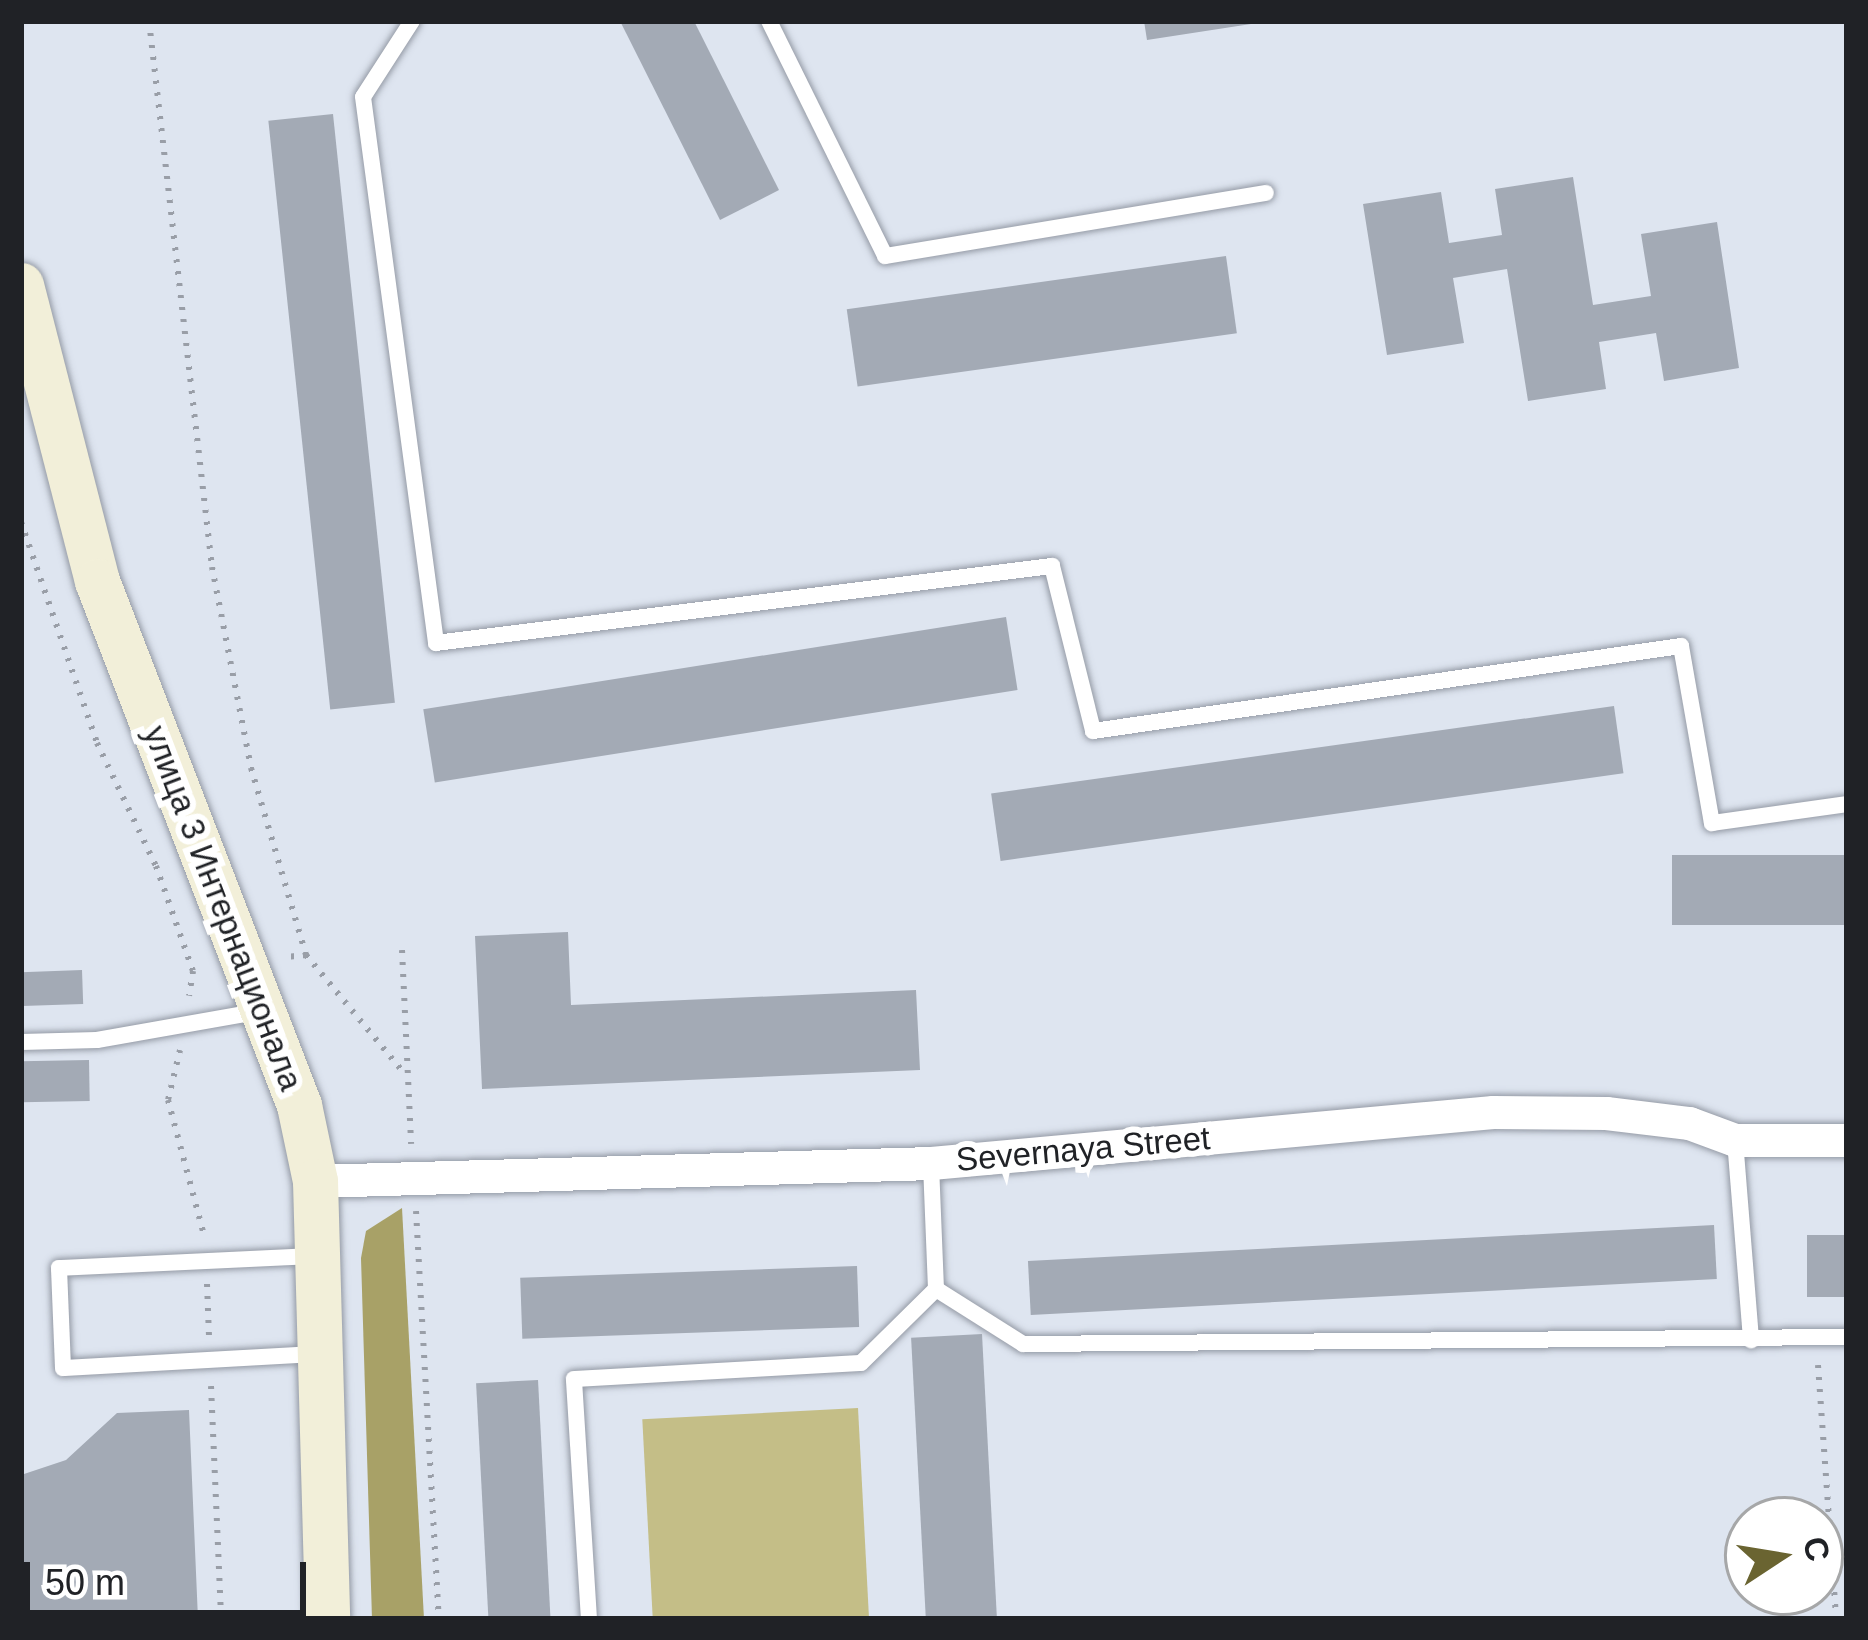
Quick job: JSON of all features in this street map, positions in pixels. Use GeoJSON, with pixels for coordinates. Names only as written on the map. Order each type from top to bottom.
{"type":"FeatureCollection","features":[{"type":"Feature","properties":{"kind":"main road","name":"улица 3 Интернационала"},"geometry":{"type":"LineString","coordinates":[[21,285],[97,581],[268,1010],[316,1181],[327,1619]]}},
{"type":"Feature","properties":{"kind":"street","name":"Severnaya Street"},"geometry":{"type":"LineString","coordinates":[[316,1181],[931,1163],[1492,1112],[1606,1113],[1689,1123],[1735,1140],[1847,1140]]}},
{"type":"Feature","properties":{"kind":"lane"},"geometry":{"type":"LineString","coordinates":[[412,21],[363,97],[436,643],[1052,566],[1093,731],[1681,646],[1712,824],[1847,804]]}},
{"type":"Feature","properties":{"kind":"lane"},"geometry":{"type":"LineString","coordinates":[[769,21],[885,256],[1266,193]]}},
{"type":"Feature","properties":{"kind":"lane"},"geometry":{"type":"LineString","coordinates":[[21,1042],[97,1040],[268,1010]]}},
{"type":"Feature","properties":{"kind":"lane"},"geometry":{"type":"LineString","coordinates":[[1735,1140],[1751,1340]]}},
{"type":"Feature","properties":{"kind":"lane"},"geometry":{"type":"LineString","coordinates":[[589,1619],[574,1379],[861,1363],[935,1289],[931,1163]]}},
{"type":"Feature","properties":{"kind":"lane"},"geometry":{"type":"LineString","coordinates":[[317,1256],[59,1268],[63,1367],[320,1353]]}},
{"type":"Feature","properties":{"kind":"lane"},"geometry":{"type":"LineString","coordinates":[[935,1289],[1023,1344],[1847,1337]]}},
{"type":"Feature","properties":{"kind":"path"},"geometry":{"type":"LineString","coordinates":[[149,21],[212,567],[251,768],[306,955],[406,1075]]}},
{"type":"Feature","properties":{"kind":"path"},"geometry":{"type":"LineString","coordinates":[[21,522],[98,743],[156,866],[193,971],[168,1100],[206,1261],[221,1619]]}},
{"type":"Feature","properties":{"kind":"path"},"geometry":{"type":"LineString","coordinates":[[193,971],[306,955]]}},
{"type":"Feature","properties":{"kind":"path"},"geometry":{"type":"LineString","coordinates":[[425,1329],[440,1619]]}},
{"type":"Feature","properties":{"kind":"path"},"geometry":{"type":"LineString","coordinates":[[1816,1338],[1836,1619]]}},
{"type":"Feature","properties":{"kind":"shaded area"},"geometry":{"type":"Polygon","coordinates":[[[402,1208],[424,1619],[372,1619],[361,1258],[366,1231],[402,1208]]]}},
{"type":"Feature","properties":{"kind":"shaded area"},"geometry":{"type":"Polygon","coordinates":[[[858,1408],[869,1619],[653,1619],[642,1419],[858,1408]]]}},
{"type":"Feature","properties":{"kind":"building"},"geometry":{"type":"Polygon","coordinates":[[[620,21],[694,21],[779,190],[720,220],[620,21]]]}},
{"type":"Feature","properties":{"kind":"building"},"geometry":{"type":"Polygon","coordinates":[[[1144,21],[1251,21],[1251,24],[1147,40],[1144,21]]]}},
{"type":"Feature","properties":{"kind":"building"},"geometry":{"type":"Polygon","coordinates":[[[333,114],[395,703],[330,710],[268,121],[333,114]]]}},
{"type":"Feature","properties":{"kind":"building"},"geometry":{"type":"Polygon","coordinates":[[[1573,177],[1593,305],[1651,296],[1641,234],[1717,222],[1739,368],[1664,381],[1656,333],[1599,342],[1606,389],[1528,401],[1507,269],[1453,278],[1464,343],[1387,355],[1363,204],[1441,192],[1449,243],[1502,235],[1495,189],[1573,177]]]}},
{"type":"Feature","properties":{"kind":"building"},"geometry":{"type":"Polygon","coordinates":[[[1226,256],[1237,333],[858,387],[847,309],[1226,256]]]}},
{"type":"Feature","properties":{"kind":"building"},"geometry":{"type":"Polygon","coordinates":[[[1006,617],[1018,690],[435,782],[423,709],[1006,617]]]}},
{"type":"Feature","properties":{"kind":"building"},"geometry":{"type":"Polygon","coordinates":[[[1614,706],[1623,773],[1001,861],[991,794],[1614,706]]]}},
{"type":"Feature","properties":{"kind":"building"},"geometry":{"type":"Polygon","coordinates":[[[1672,855],[1847,855],[1847,925],[1672,925],[1672,855]]]}},
{"type":"Feature","properties":{"kind":"building"},"geometry":{"type":"Polygon","coordinates":[[[568,932],[571,1005],[916,990],[920,1070],[482,1089],[475,936],[568,932]]]}},
{"type":"Feature","properties":{"kind":"building"},"geometry":{"type":"Polygon","coordinates":[[[82,970],[83,1004],[22,1006],[21,972],[82,970]]]}},
{"type":"Feature","properties":{"kind":"building"},"geometry":{"type":"Polygon","coordinates":[[[89,1060],[90,1101],[22,1102],[21,1061],[89,1060]]]}},
{"type":"Feature","properties":{"kind":"building"},"geometry":{"type":"Polygon","coordinates":[[[1714,1225],[1717,1279],[1031,1315],[1028,1261],[1714,1225]]]}},
{"type":"Feature","properties":{"kind":"building"},"geometry":{"type":"Polygon","coordinates":[[[1807,1235],[1847,1235],[1847,1297],[1807,1297],[1807,1235]]]}},
{"type":"Feature","properties":{"kind":"building"},"geometry":{"type":"Polygon","coordinates":[[[857,1266],[859,1327],[522,1339],[520,1278],[857,1266]]]}},
{"type":"Feature","properties":{"kind":"building"},"geometry":{"type":"Polygon","coordinates":[[[982,1334],[997,1619],[926,1619],[911,1338],[982,1334]]]}},
{"type":"Feature","properties":{"kind":"building"},"geometry":{"type":"Polygon","coordinates":[[[538,1380],[551,1619],[488,1619],[476,1383],[538,1380]]]}},
{"type":"Feature","properties":{"kind":"building"},"geometry":{"type":"Polygon","coordinates":[[[189,1410],[198,1619],[21,1619],[21,1475],[66,1460],[117,1413],[189,1410]]]}}]}
